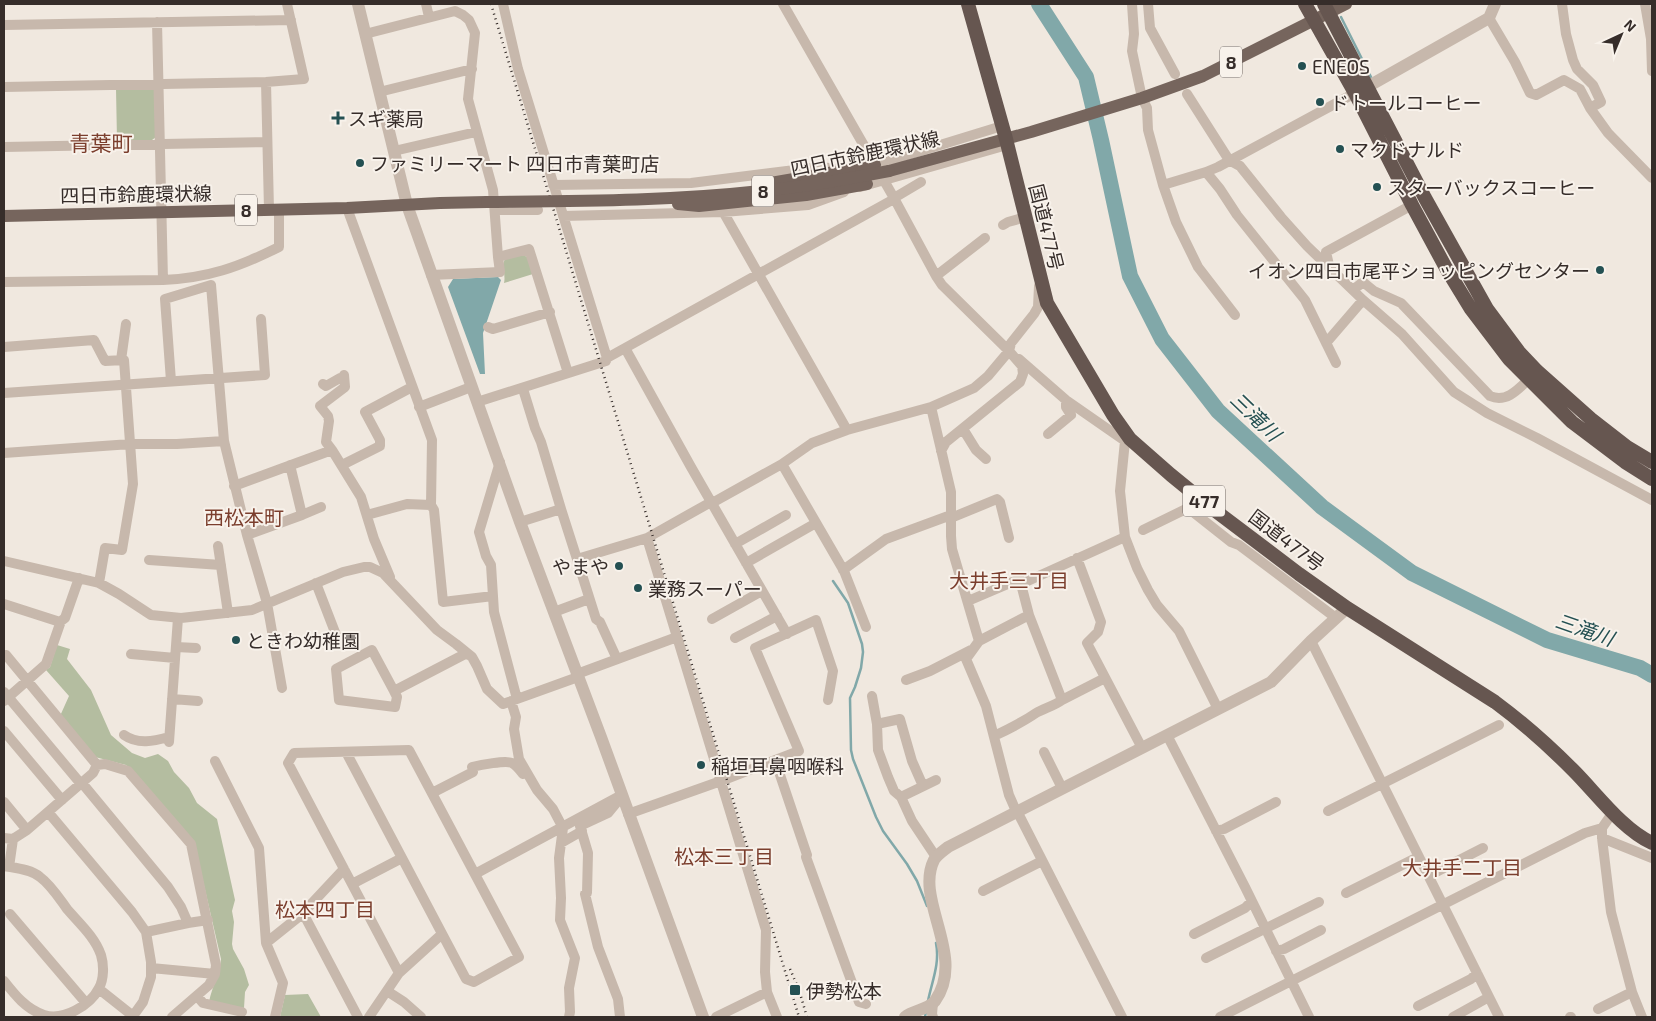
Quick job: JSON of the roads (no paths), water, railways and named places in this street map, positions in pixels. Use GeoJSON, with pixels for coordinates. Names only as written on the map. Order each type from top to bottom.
{"type":"FeatureCollection","features":[{"type":"Feature","properties":{"kind":"highway","name":"国道477号"},"geometry":{"type":"LineString","coordinates":[[968,4],[1005,137],[1047,303],[1128,440],[1209,506],[1299,574],[1347,608],[1495,702],[1572,769],[1633,831],[1652,843]]}},
{"type":"Feature","properties":{"kind":"highway"},"geometry":{"type":"LineString","coordinates":[[1305,4],[1361,90],[1425,198],[1487,309],[1533,375],[1572,422],[1625,462],[1652,479]]}},
{"type":"Feature","properties":{"kind":"highway"},"geometry":{"type":"LineString","coordinates":[[1326,8],[1412,205],[1446,268],[1471,309],[1508,359],[1533,375],[1628,447],[1652,462]]}},
{"type":"Feature","properties":{"kind":"main road","name":"四日市鈴鹿環状線"},"geometry":{"type":"LineString","coordinates":[[4,216],[407,205],[491,206],[636,200],[762,191],[886,176],[1005,137],[1031,132],[1142,98],[1204,76],[1314,20],[1326,8],[1346,4]]}},
{"type":"Feature","properties":{"kind":"main road","name":"8"},"geometry":{"type":"LineString","coordinates":[[636,200],[680,190],[765,184],[875,165]]}},
{"type":"Feature","properties":{"kind":"main road","name":"8"},"geometry":{"type":"LineString","coordinates":[[636,200],[699,206],[806,195],[867,184]]}},
{"type":"Feature","properties":{"kind":"street"},"geometry":{"type":"LineString","coordinates":[[4,87],[266,82],[304,79],[287,4]]}},
{"type":"Feature","properties":{"kind":"street"},"geometry":{"type":"LineString","coordinates":[[358,4],[407,205],[520,522],[703,1017]]}},
{"type":"Feature","properties":{"kind":"street"},"geometry":{"type":"LineString","coordinates":[[426,4],[429,18]]}},
{"type":"Feature","properties":{"kind":"street"},"geometry":{"type":"LineString","coordinates":[[503,4],[518,70],[607,358]]}},
{"type":"Feature","properties":{"kind":"street"},"geometry":{"type":"LineString","coordinates":[[783,4],[875,165],[886,176],[894,198],[936,276],[942,285],[1022,366],[1023,374],[1020,382],[946,442],[941,451]]}},
{"type":"Feature","properties":{"kind":"street"},"geometry":{"type":"LineString","coordinates":[[1132,4],[1134,34],[1132,51],[1142,98],[1147,108],[1148,130],[1163,185],[1176,222],[1198,267],[1235,315]]}},
{"type":"Feature","properties":{"kind":"street"},"geometry":{"type":"LineString","coordinates":[[1148,4],[1150,28],[1175,74]]}},
{"type":"Feature","properties":{"kind":"street"},"geometry":{"type":"LineString","coordinates":[[1163,185],[1206,172],[1361,90],[1489,18],[1495,4]]}},
{"type":"Feature","properties":{"kind":"street"},"geometry":{"type":"LineString","coordinates":[[1562,4],[1566,34],[1573,60],[1577,69],[1593,85],[1602,103],[1590,108]]}},
{"type":"Feature","properties":{"kind":"street"},"geometry":{"type":"LineString","coordinates":[[1645,4],[1651,39],[1652,71]]}},
{"type":"Feature","properties":{"kind":"street"},"geometry":{"type":"LineString","coordinates":[[365,34],[429,18],[454,7],[469,20],[475,32],[468,99],[493,190],[491,206],[500,272],[431,275]]}},
{"type":"Feature","properties":{"kind":"street"},"geometry":{"type":"LineString","coordinates":[[1489,18],[1515,62],[1530,93],[1536,95],[1564,80],[1580,89],[1590,108],[1608,133],[1652,178]]}},
{"type":"Feature","properties":{"kind":"street"},"geometry":{"type":"LineString","coordinates":[[4,25],[291,20]]}},
{"type":"Feature","properties":{"kind":"street"},"geometry":{"type":"LineString","coordinates":[[157,22],[162,280]]}},
{"type":"Feature","properties":{"kind":"street"},"geometry":{"type":"LineString","coordinates":[[379,92],[472,69]]}},
{"type":"Feature","properties":{"kind":"street"},"geometry":{"type":"LineString","coordinates":[[4,282],[184,279],[234,268],[279,247],[267,142],[266,82]]}},
{"type":"Feature","properties":{"kind":"street"},"geometry":{"type":"LineString","coordinates":[[1187,94],[1229,160],[1240,166],[1307,246],[1363,300],[1402,334],[1459,396],[1652,500]]}},
{"type":"Feature","properties":{"kind":"street"},"geometry":{"type":"LineString","coordinates":[[394,151],[476,132]]}},
{"type":"Feature","properties":{"kind":"street"},"geometry":{"type":"LineString","coordinates":[[875,165],[1005,137]]}},
{"type":"Feature","properties":{"kind":"street"},"geometry":{"type":"LineString","coordinates":[[4,147],[267,142]]}},
{"type":"Feature","properties":{"kind":"street"},"geometry":{"type":"LineString","coordinates":[[553,185],[691,183],[819,167],[845,170]]}},
{"type":"Feature","properties":{"kind":"street"},"geometry":{"type":"LineString","coordinates":[[1206,172],[1237,215],[1305,300],[1336,363]]}},
{"type":"Feature","properties":{"kind":"street"},"geometry":{"type":"LineString","coordinates":[[563,216],[723,212],[808,205],[886,176]]}},
{"type":"Feature","properties":{"kind":"street"},"geometry":{"type":"LineString","coordinates":[[706,181],[847,430]]}},
{"type":"Feature","properties":{"kind":"street"},"geometry":{"type":"LineString","coordinates":[[477,402],[600,364],[606,361],[607,358],[760,274],[921,182]]}},
{"type":"Feature","properties":{"kind":"street"},"geometry":{"type":"LineString","coordinates":[[621,184],[622,214]]}},
{"type":"Feature","properties":{"kind":"street"},"geometry":{"type":"LineString","coordinates":[[1329,266],[1326,252],[1412,205]]}},
{"type":"Feature","properties":{"kind":"street"},"geometry":{"type":"LineString","coordinates":[[491,206],[538,210]]}},
{"type":"Feature","properties":{"kind":"street"},"geometry":{"type":"LineString","coordinates":[[347,208],[432,440],[431,505],[434,510],[443,602],[493,596]]}},
{"type":"Feature","properties":{"kind":"street"},"geometry":{"type":"LineString","coordinates":[[1002,225],[1026,217]]}},
{"type":"Feature","properties":{"kind":"street"},"geometry":{"type":"LineString","coordinates":[[936,276],[985,238]]}},
{"type":"Feature","properties":{"kind":"street"},"geometry":{"type":"LineString","coordinates":[[498,257],[529,249],[568,373]]}},
{"type":"Feature","properties":{"kind":"street"},"geometry":{"type":"LineString","coordinates":[[576,559],[647,538],[782,464],[812,443],[847,430],[931,407],[974,388],[988,376],[1009,351],[1011,343],[1038,307],[1039,272]]}},
{"type":"Feature","properties":{"kind":"street"},"geometry":{"type":"LineString","coordinates":[[1353,290],[1363,282],[1374,292],[1401,303],[1490,396],[1506,398],[1533,375]]}},
{"type":"Feature","properties":{"kind":"street"},"geometry":{"type":"LineString","coordinates":[[171,381],[165,299],[211,284],[224,441],[234,486],[267,604],[282,688]]}},
{"type":"Feature","properties":{"kind":"street"},"geometry":{"type":"LineString","coordinates":[[1326,343],[1363,300]]}},
{"type":"Feature","properties":{"kind":"street"},"geometry":{"type":"LineString","coordinates":[[488,327],[493,329],[550,312]]}},
{"type":"Feature","properties":{"kind":"street"},"geometry":{"type":"LineString","coordinates":[[4,393],[265,375],[262,319]]}},
{"type":"Feature","properties":{"kind":"street"},"geometry":{"type":"LineString","coordinates":[[121,360],[126,324]]}},
{"type":"Feature","properties":{"kind":"street"},"geometry":{"type":"LineString","coordinates":[[4,347],[94,340],[105,361],[124,360],[133,484],[122,550],[105,548],[99,583]]}},
{"type":"Feature","properties":{"kind":"street"},"geometry":{"type":"LineString","coordinates":[[625,348],[786,634]]}},
{"type":"Feature","properties":{"kind":"street"},"geometry":{"type":"LineString","coordinates":[[1009,351],[1066,400],[1128,440],[1120,491],[1125,537],[1148,590],[1157,605],[1179,632],[1218,709]]}},
{"type":"Feature","properties":{"kind":"street"},"geometry":{"type":"LineString","coordinates":[[323,384],[326,386],[344,377],[345,387],[320,406],[328,416],[329,421],[326,442],[361,497],[380,553],[392,581]]}},
{"type":"Feature","properties":{"kind":"street"},"geometry":{"type":"LineString","coordinates":[[420,407],[471,386]]}},
{"type":"Feature","properties":{"kind":"street"},"geometry":{"type":"LineString","coordinates":[[342,465],[380,446],[380,440],[365,412],[412,387]]}},
{"type":"Feature","properties":{"kind":"street"},"geometry":{"type":"LineString","coordinates":[[523,389],[589,600],[596,619],[600,622],[617,660]]}},
{"type":"Feature","properties":{"kind":"street"},"geometry":{"type":"LineString","coordinates":[[1048,434],[1070,417],[1071,415],[1066,407],[1066,400]]}},
{"type":"Feature","properties":{"kind":"street"},"geometry":{"type":"LineString","coordinates":[[931,407],[951,492],[952,550],[968,601],[976,645],[966,659],[986,706],[1009,795],[1122,1017]]}},
{"type":"Feature","properties":{"kind":"street"},"geometry":{"type":"LineString","coordinates":[[963,429],[976,450],[986,459]]}},
{"type":"Feature","properties":{"kind":"street"},"geometry":{"type":"LineString","coordinates":[[4,453],[131,444],[224,441]]}},
{"type":"Feature","properties":{"kind":"street"},"geometry":{"type":"LineString","coordinates":[[234,486],[332,450]]}},
{"type":"Feature","properties":{"kind":"street"},"geometry":{"type":"LineString","coordinates":[[500,462],[479,532],[486,556],[491,565],[494,612],[514,700],[516,717],[514,728],[519,759],[537,790],[553,809],[561,828],[559,858],[560,920],[575,958],[569,988],[569,1017]]}},
{"type":"Feature","properties":{"kind":"street"},"geometry":{"type":"LineString","coordinates":[[782,464],[843,570],[866,627]]}},
{"type":"Feature","properties":{"kind":"street"},"geometry":{"type":"LineString","coordinates":[[290,466],[302,515]]}},
{"type":"Feature","properties":{"kind":"street"},"geometry":{"type":"LineString","coordinates":[[843,570],[886,538],[951,517],[997,499],[1000,502],[1009,538]]}},
{"type":"Feature","properties":{"kind":"street"},"geometry":{"type":"LineString","coordinates":[[367,515],[407,504],[431,505]]}},
{"type":"Feature","properties":{"kind":"street"},"geometry":{"type":"LineString","coordinates":[[247,535],[321,507]]}},
{"type":"Feature","properties":{"kind":"street"},"geometry":{"type":"LineString","coordinates":[[1143,530],[1188,508],[1231,542],[1239,545],[1336,618]]}},
{"type":"Feature","properties":{"kind":"street"},"geometry":{"type":"LineString","coordinates":[[520,522],[561,509]]}},
{"type":"Feature","properties":{"kind":"street"},"geometry":{"type":"LineString","coordinates":[[735,544],[786,515]]}},
{"type":"Feature","properties":{"kind":"street"},"geometry":{"type":"LineString","coordinates":[[746,563],[816,523]]}},
{"type":"Feature","properties":{"kind":"street"},"geometry":{"type":"LineString","coordinates":[[1021,584],[1125,537]]}},
{"type":"Feature","properties":{"kind":"street"},"geometry":{"type":"LineString","coordinates":[[647,538],[766,930],[765,972],[767,992],[777,1017]]}},
{"type":"Feature","properties":{"kind":"street"},"geometry":{"type":"LineString","coordinates":[[218,546],[228,613]]}},
{"type":"Feature","properties":{"kind":"street"},"geometry":{"type":"LineString","coordinates":[[1077,558],[1101,622],[1098,632],[1086,643],[1142,748]]}},
{"type":"Feature","properties":{"kind":"street"},"geometry":{"type":"LineString","coordinates":[[149,560],[221,565]]}},
{"type":"Feature","properties":{"kind":"street"},"geometry":{"type":"LineString","coordinates":[[4,561],[99,583],[151,615],[178,618],[252,610],[343,572],[364,567],[370,568],[383,573],[437,630],[467,653],[477,666],[486,689],[503,704],[677,637]]}},
{"type":"Feature","properties":{"kind":"street"},"geometry":{"type":"LineString","coordinates":[[79,578],[66,618],[60,622],[46,664],[5,697],[82,783],[172,892],[188,923]]}},
{"type":"Feature","properties":{"kind":"street"},"geometry":{"type":"LineString","coordinates":[[968,601],[1020,580],[1029,615],[1062,700]]}},
{"type":"Feature","properties":{"kind":"street"},"geometry":{"type":"LineString","coordinates":[[316,583],[338,640]]}},
{"type":"Feature","properties":{"kind":"street"},"geometry":{"type":"LineString","coordinates":[[712,619],[762,591]]}},
{"type":"Feature","properties":{"kind":"street"},"geometry":{"type":"LineString","coordinates":[[554,612],[589,600]]}},
{"type":"Feature","properties":{"kind":"street"},"geometry":{"type":"LineString","coordinates":[[4,604],[60,622]]}},
{"type":"Feature","properties":{"kind":"street"},"geometry":{"type":"LineString","coordinates":[[905,1017],[930,1008],[940,991],[945,975],[943,942],[929,888],[930,874],[936,857],[948,846],[1271,682],[1347,608]]}},
{"type":"Feature","properties":{"kind":"street"},"geometry":{"type":"LineString","coordinates":[[906,680],[930,671],[1029,615]]}},
{"type":"Feature","properties":{"kind":"street"},"geometry":{"type":"LineString","coordinates":[[735,638],[776,616]]}},
{"type":"Feature","properties":{"kind":"street"},"geometry":{"type":"LineString","coordinates":[[124,735],[135,741],[144,742],[169,739],[178,618]]}},
{"type":"Feature","properties":{"kind":"street"},"geometry":{"type":"LineString","coordinates":[[628,814],[799,751],[755,648],[816,620],[833,671],[828,700]]}},
{"type":"Feature","properties":{"kind":"street"},"geometry":{"type":"LineString","coordinates":[[1311,641],[1499,1017]]}},
{"type":"Feature","properties":{"kind":"street"},"geometry":{"type":"LineString","coordinates":[[131,654],[176,653],[196,648]]}},
{"type":"Feature","properties":{"kind":"street"},"geometry":{"type":"LineString","coordinates":[[372,650],[394,691],[397,697],[395,707],[339,700],[336,669],[372,650]]}},
{"type":"Feature","properties":{"kind":"street"},"geometry":{"type":"LineString","coordinates":[[394,691],[467,653]]}},
{"type":"Feature","properties":{"kind":"street"},"geometry":{"type":"LineString","coordinates":[[6,655],[97,765]]}},
{"type":"Feature","properties":{"kind":"street"},"geometry":{"type":"LineString","coordinates":[[994,736],[1105,678]]}},
{"type":"Feature","properties":{"kind":"street"},"geometry":{"type":"LineString","coordinates":[[173,696],[196,698]]}},
{"type":"Feature","properties":{"kind":"street"},"geometry":{"type":"LineString","coordinates":[[872,696],[877,724],[878,750],[881,759],[894,791],[901,797],[912,821],[936,857]]}},
{"type":"Feature","properties":{"kind":"street"},"geometry":{"type":"LineString","coordinates":[[877,724],[900,720],[912,761],[923,786]]}},
{"type":"Feature","properties":{"kind":"street"},"geometry":{"type":"LineString","coordinates":[[1328,811],[1499,725]]}},
{"type":"Feature","properties":{"kind":"street"},"geometry":{"type":"LineString","coordinates":[[4,731],[62,800]]}},
{"type":"Feature","properties":{"kind":"street"},"geometry":{"type":"LineString","coordinates":[[1167,735],[1309,1017]]}},
{"type":"Feature","properties":{"kind":"street"},"geometry":{"type":"LineString","coordinates":[[346,752],[466,978],[474,982],[519,957],[409,750],[294,753],[288,763],[399,973]]}},
{"type":"Feature","properties":{"kind":"street"},"geometry":{"type":"LineString","coordinates":[[1044,752],[1062,788]]}},
{"type":"Feature","properties":{"kind":"street"},"geometry":{"type":"LineString","coordinates":[[775,760],[807,855],[806,857],[859,1002],[866,1004]]}},
{"type":"Feature","properties":{"kind":"street"},"geometry":{"type":"LineString","coordinates":[[215,761],[259,848],[266,943],[283,983],[275,1017]]}},
{"type":"Feature","properties":{"kind":"street"},"geometry":{"type":"LineString","coordinates":[[432,793],[473,769],[486,764],[513,763],[561,828]]}},
{"type":"Feature","properties":{"kind":"street"},"geometry":{"type":"LineString","coordinates":[[97,765],[105,764],[128,771],[191,844],[216,965],[215,974],[209,985],[172,1017]]}},
{"type":"Feature","properties":{"kind":"street"},"geometry":{"type":"LineString","coordinates":[[4,981],[24,1004],[45,1016],[70,1013],[86,1003],[98,989],[103,966],[100,954],[92,938],[40,877],[27,871],[6,867],[9,838],[27,830],[94,773],[97,765]]}},
{"type":"Feature","properties":{"kind":"street"},"geometry":{"type":"LineString","coordinates":[[901,797],[936,780]]}},
{"type":"Feature","properties":{"kind":"street"},"geometry":{"type":"LineString","coordinates":[[475,874],[622,796]]}},
{"type":"Feature","properties":{"kind":"street"},"geometry":{"type":"LineString","coordinates":[[620,1017],[616,992],[598,947],[585,894],[587,892],[588,853],[580,826],[608,813],[622,796]]}},
{"type":"Feature","properties":{"kind":"street"},"geometry":{"type":"LineString","coordinates":[[4,802],[27,830]]}},
{"type":"Feature","properties":{"kind":"street"},"geometry":{"type":"LineString","coordinates":[[1216,831],[1224,829],[1276,802]]}},
{"type":"Feature","properties":{"kind":"street"},"geometry":{"type":"LineString","coordinates":[[48,812],[139,920],[146,932],[151,968],[147,992],[134,1017],[98,989]]}},
{"type":"Feature","properties":{"kind":"street"},"geometry":{"type":"LineString","coordinates":[[1613,812],[1602,833],[1611,912],[1632,992],[1642,1017]]}},
{"type":"Feature","properties":{"kind":"street"},"geometry":{"type":"LineString","coordinates":[[561,843],[582,831]]}},
{"type":"Feature","properties":{"kind":"street"},"geometry":{"type":"LineString","coordinates":[[1220,1017],[1585,833],[1602,833],[1652,858]]}},
{"type":"Feature","properties":{"kind":"street"},"geometry":{"type":"LineString","coordinates":[[1426,873],[1436,872],[1483,848]]}},
{"type":"Feature","properties":{"kind":"street"},"geometry":{"type":"LineString","coordinates":[[1346,893],[1418,856]]}},
{"type":"Feature","properties":{"kind":"street"},"geometry":{"type":"LineString","coordinates":[[352,884],[402,858]]}},
{"type":"Feature","properties":{"kind":"street"},"geometry":{"type":"LineString","coordinates":[[982,891],[1042,861]]}},
{"type":"Feature","properties":{"kind":"street"},"geometry":{"type":"LineString","coordinates":[[266,943],[303,913],[344,870]]}},
{"type":"Feature","properties":{"kind":"street"},"geometry":{"type":"LineString","coordinates":[[1194,934],[1245,908],[1252,901]]}},
{"type":"Feature","properties":{"kind":"street"},"geometry":{"type":"LineString","coordinates":[[1206,958],[1319,902]]}},
{"type":"Feature","properties":{"kind":"street"},"geometry":{"type":"LineString","coordinates":[[303,913],[358,1017]]}},
{"type":"Feature","properties":{"kind":"street"},"geometry":{"type":"LineString","coordinates":[[10,914],[86,1003]]}},
{"type":"Feature","properties":{"kind":"street"},"geometry":{"type":"LineString","coordinates":[[146,932],[208,920]]}},
{"type":"Feature","properties":{"kind":"street"},"geometry":{"type":"LineString","coordinates":[[1276,951],[1284,949],[1321,930]]}},
{"type":"Feature","properties":{"kind":"street"},"geometry":{"type":"LineString","coordinates":[[370,1017],[399,973],[442,934]]}},
{"type":"Feature","properties":{"kind":"street"},"geometry":{"type":"LineString","coordinates":[[151,968],[215,974]]}},
{"type":"Feature","properties":{"kind":"street"},"geometry":{"type":"LineString","coordinates":[[1418,1006],[1471,979],[1477,973]]}},
{"type":"Feature","properties":{"kind":"street"},"geometry":{"type":"LineString","coordinates":[[387,991],[404,1002],[421,1017]]}},
{"type":"Feature","properties":{"kind":"street"},"geometry":{"type":"LineString","coordinates":[[716,1017],[767,992]]}},
{"type":"Feature","properties":{"kind":"street"},"geometry":{"type":"LineString","coordinates":[[1598,1008],[1632,992]]}},
{"type":"Feature","properties":{"kind":"street"},"geometry":{"type":"LineString","coordinates":[[197,996],[204,1003],[242,1012]]}},
{"type":"Feature","properties":{"kind":"street"},"geometry":{"type":"LineString","coordinates":[[1453,1017],[1489,997]]}},
{"type":"Feature","properties":{"kind":"water"},"geometry":{"type":"Polygon","coordinates":[[[498,277],[501,280],[483,333],[485,374],[480,374],[448,287],[453,279],[498,277]]]}},
{"type":"Feature","properties":{"kind":"waterway","name":"三滝川"},"geometry":{"type":"LineString","coordinates":[[1039,4],[1086,77],[1130,276],[1162,339],[1218,411],[1322,507],[1412,573],[1547,640],[1640,668],[1652,675]]}},
{"type":"Feature","properties":{"kind":"waterway"},"geometry":{"type":"LineString","coordinates":[[1341,17],[1371,77]]}},
{"type":"Feature","properties":{"kind":"waterway"},"geometry":{"type":"LineString","coordinates":[[833,581],[848,603],[863,652],[861,668],[850,698],[851,750],[853,759],[883,831],[917,881],[927,906]]}},
{"type":"Feature","properties":{"kind":"waterway"},"geometry":{"type":"LineString","coordinates":[[928,1001],[937,958],[936,943]]}},
{"type":"Feature","properties":{"kind":"waterway"},"geometry":{"type":"LineString","coordinates":[[925,1017],[926,1011]]}},
{"type":"Feature","properties":{"kind":"railway"},"geometry":{"type":"LineString","coordinates":[[491,4],[799,1017]]}},
{"type":"Feature","properties":{"kind":"railway"},"geometry":{"type":"LineString","coordinates":[[790,969],[807,1017]]}},
{"type":"Feature","properties":{"kind":"place","name":"ENEOS"},"geometry":{"type":"Point","coordinates":[1302,66]}},
{"type":"Feature","properties":{"kind":"place","name":"ドトールコーヒー"},"geometry":{"type":"Point","coordinates":[1320,102]}},
{"type":"Feature","properties":{"kind":"place","name":"スギ薬局"},"geometry":{"type":"Point","coordinates":[338,118]}},
{"type":"Feature","properties":{"kind":"place","name":"マクドナルド"},"geometry":{"type":"Point","coordinates":[1340,149]}},
{"type":"Feature","properties":{"kind":"place","name":"ファミリーマート 四日市青葉町店"},"geometry":{"type":"Point","coordinates":[360,163]}},
{"type":"Feature","properties":{"kind":"place","name":"スターバックスコーヒー"},"geometry":{"type":"Point","coordinates":[1377,187]}},
{"type":"Feature","properties":{"kind":"place","name":"イオン四日市尾平ショッピングセンター"},"geometry":{"type":"Point","coordinates":[1600,270]}},
{"type":"Feature","properties":{"kind":"place","name":"やまや"},"geometry":{"type":"Point","coordinates":[619,566]}},
{"type":"Feature","properties":{"kind":"place","name":"業務スーパー"},"geometry":{"type":"Point","coordinates":[638,588]}},
{"type":"Feature","properties":{"kind":"place","name":"ときわ幼稚園"},"geometry":{"type":"Point","coordinates":[236,640]}},
{"type":"Feature","properties":{"kind":"place","name":"稲垣耳鼻咽喉科"},"geometry":{"type":"Point","coordinates":[701,765]}},
{"type":"Feature","properties":{"kind":"place","name":"伊勢松本"},"geometry":{"type":"Point","coordinates":[795,990]}},
{"type":"Feature","properties":{"kind":"district","name":"青葉町"},"geometry":{"type":"Point","coordinates":[101,142]}},
{"type":"Feature","properties":{"kind":"district","name":"西松本町"},"geometry":{"type":"Point","coordinates":[244,517]}},
{"type":"Feature","properties":{"kind":"district","name":"大井手三丁目"},"geometry":{"type":"Point","coordinates":[1009,580]}},
{"type":"Feature","properties":{"kind":"district","name":"松本三丁目"},"geometry":{"type":"Point","coordinates":[724,856]}},
{"type":"Feature","properties":{"kind":"district","name":"大井手二丁目"},"geometry":{"type":"Point","coordinates":[1462,867]}},
{"type":"Feature","properties":{"kind":"district","name":"松本四丁目"},"geometry":{"type":"Point","coordinates":[325,909]}}]}
